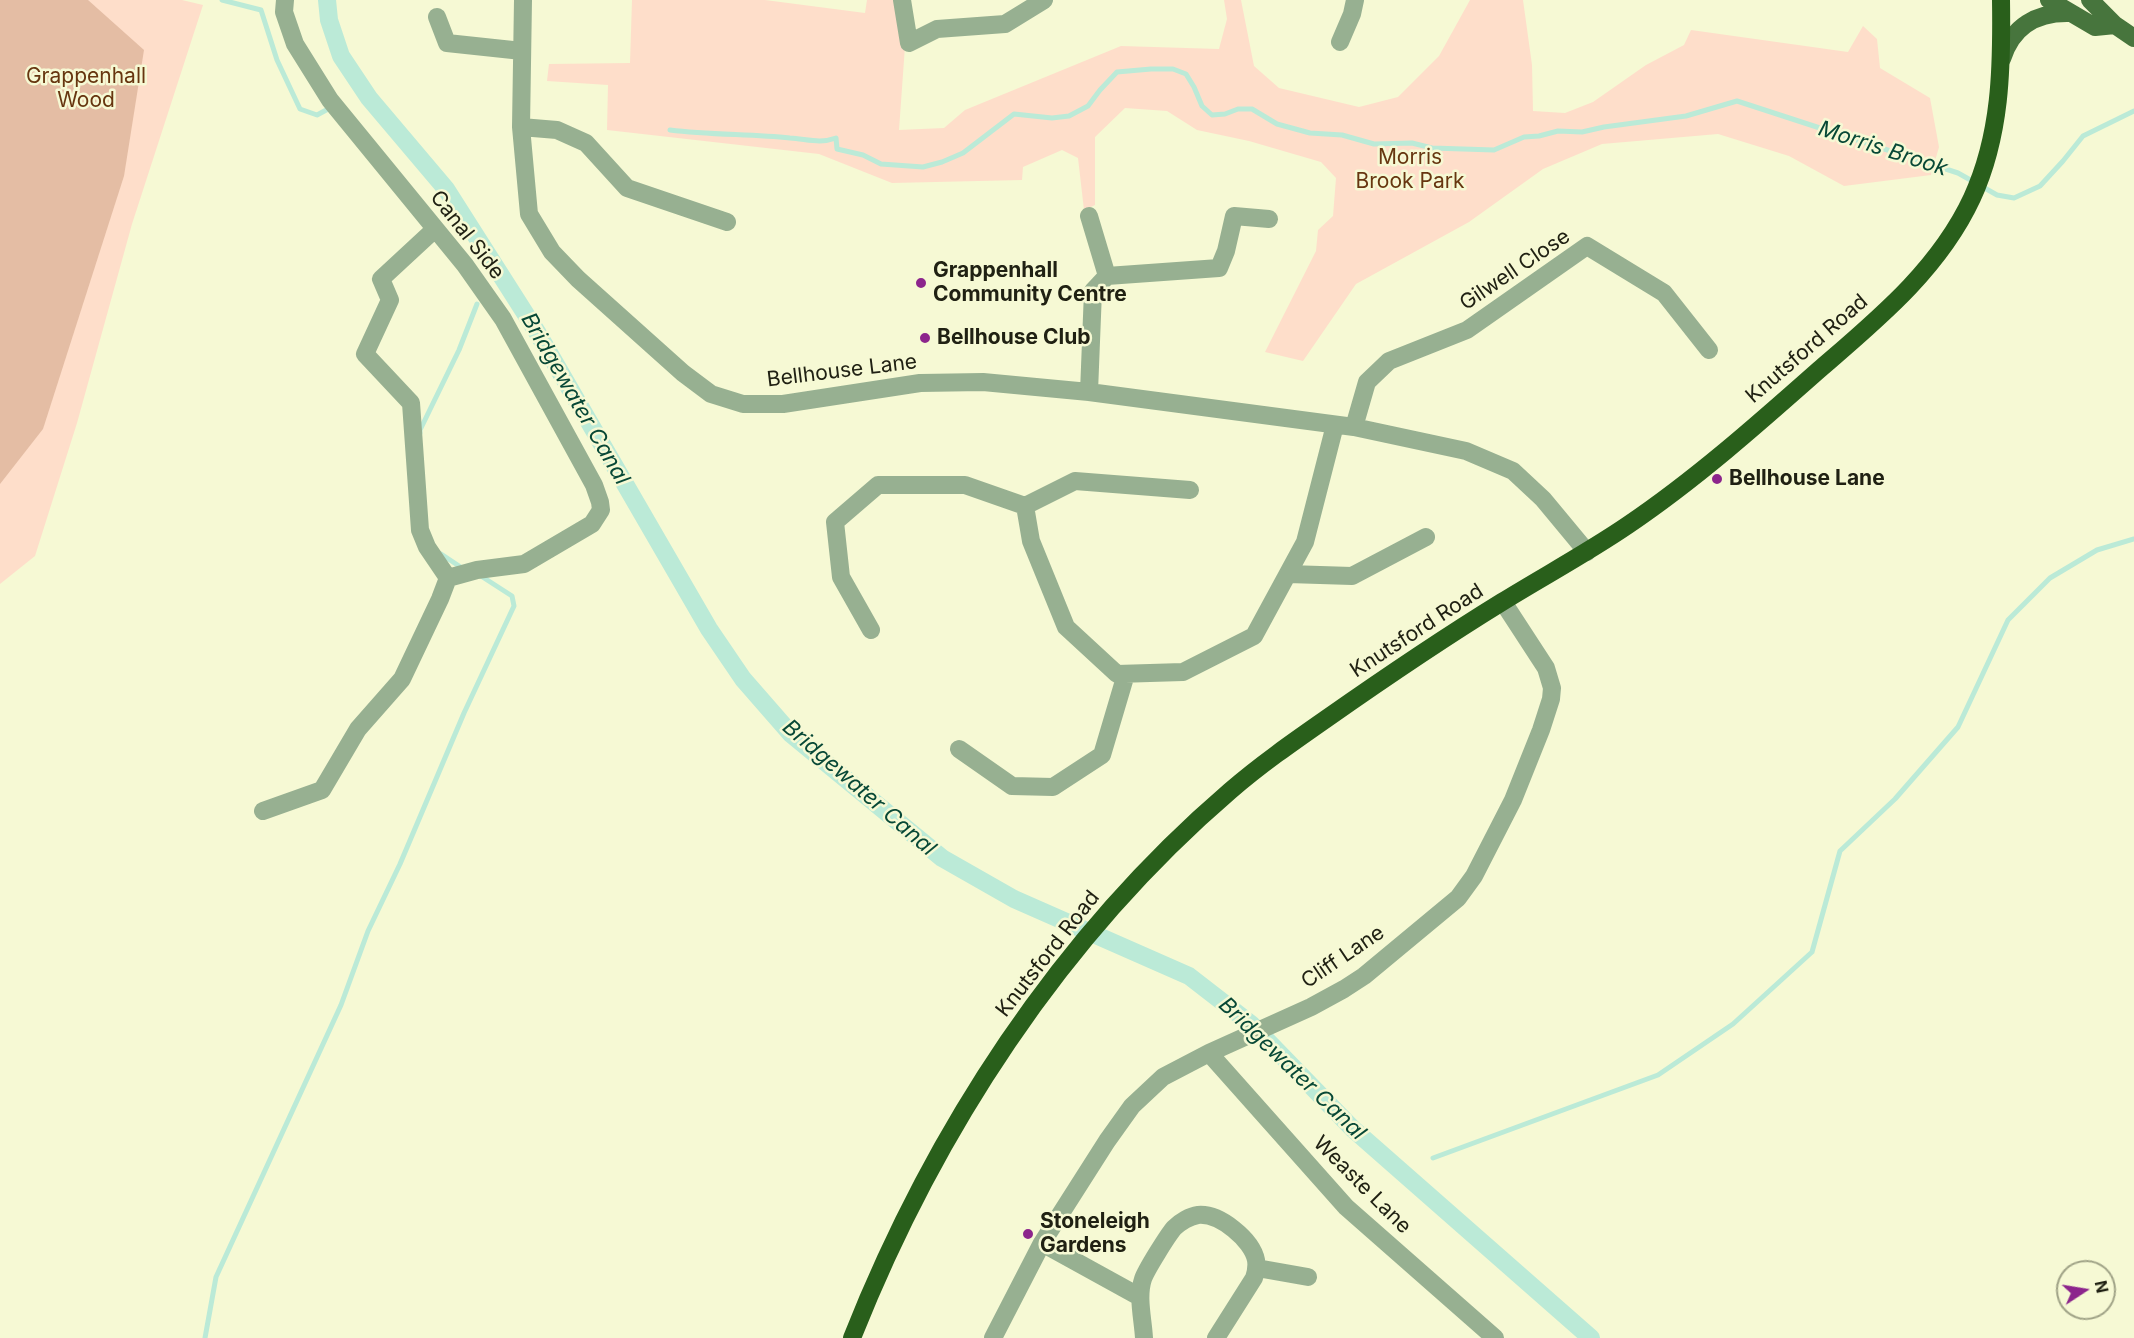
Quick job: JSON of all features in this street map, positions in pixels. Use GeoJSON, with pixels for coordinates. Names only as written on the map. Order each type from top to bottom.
{"type":"FeatureCollection","features":[{"type":"Feature","properties":{"kind":"highway","name":"Knutsford Road"},"geometry":{"type":"LineString","coordinates":[[852,1338],[899,1229],[941,1151],[1022,1021],[1070,957],[1117,903],[1187,830],[1233,789],[1298,739],[1380,681],[1503,602],[1587,552],[1651,509],[1793,393],[1918,280],[1954,229],[1971,199],[1988,157],[1997,111],[2002,59],[2001,0]]}},
{"type":"Feature","properties":{"kind":"main road"},"geometry":{"type":"LineString","coordinates":[[2049,0],[2095,27],[2115,25]]}},
{"type":"Feature","properties":{"kind":"main road"},"geometry":{"type":"LineString","coordinates":[[2090,0],[2115,25],[2134,38]]}},
{"type":"Feature","properties":{"kind":"main road"},"geometry":{"type":"LineString","coordinates":[[2002,59],[2008,44],[2022,26],[2040,16],[2054,12],[2070,13]]}},
{"type":"Feature","properties":{"kind":"street","name":"Canal Side"},"geometry":{"type":"LineString","coordinates":[[285,0],[284,12],[295,44],[330,100],[465,265],[503,319],[594,485],[601,510],[592,524],[524,564],[477,570],[448,578]]}},
{"type":"Feature","properties":{"kind":"street","name":"Bellhouse Lane"},"geometry":{"type":"LineString","coordinates":[[523,0],[521,127],[529,214],[552,252],[578,279],[666,358],[711,394],[743,404],[783,404],[920,383],[983,382],[1089,392],[1354,427],[1466,451],[1513,471],[1544,500],[1587,552]]}},
{"type":"Feature","properties":{"kind":"street"},"geometry":{"type":"LineString","coordinates":[[902,0],[909,43],[937,29],[1005,24],[1017,8],[1044,0]]}},
{"type":"Feature","properties":{"kind":"street"},"geometry":{"type":"LineString","coordinates":[[1340,42],[1352,14],[1355,0]]}},
{"type":"Feature","properties":{"kind":"street"},"geometry":{"type":"LineString","coordinates":[[437,17],[447,43],[522,51]]}},
{"type":"Feature","properties":{"kind":"street"},"geometry":{"type":"LineString","coordinates":[[521,127],[557,130],[586,143],[627,188],[727,222]]}},
{"type":"Feature","properties":{"kind":"street"},"geometry":{"type":"LineString","coordinates":[[1089,216],[1107,276]]}},
{"type":"Feature","properties":{"kind":"street"},"geometry":{"type":"LineString","coordinates":[[1089,392],[1093,291],[1107,276],[1219,268],[1226,251],[1234,216],[1269,219]]}},
{"type":"Feature","properties":{"kind":"street"},"geometry":{"type":"LineString","coordinates":[[263,811],[322,790],[358,729],[402,680],[448,578],[427,547],[420,530],[411,403],[365,354],[390,300],[381,279],[435,229]]}},
{"type":"Feature","properties":{"kind":"street","name":"Gilwell Close"},"geometry":{"type":"LineString","coordinates":[[1354,427],[1367,382],[1389,361],[1467,330],[1587,246],[1664,293],[1709,350]]}},
{"type":"Feature","properties":{"kind":"street"},"geometry":{"type":"LineString","coordinates":[[1025,506],[1031,541],[1066,627],[1117,674],[1183,672],[1254,636],[1305,542],[1335,425]]}},
{"type":"Feature","properties":{"kind":"street"},"geometry":{"type":"LineString","coordinates":[[871,630],[841,577],[835,522],[879,485],[965,485],[1025,506],[1075,481],[1190,490]]}},
{"type":"Feature","properties":{"kind":"street"},"geometry":{"type":"LineString","coordinates":[[1288,574],[1352,576],[1426,537]]}},
{"type":"Feature","properties":{"kind":"street","name":"Cliff Lane"},"geometry":{"type":"LineString","coordinates":[[993,1338],[1042,1243],[1132,1106],[1163,1077],[1209,1053],[1311,1007],[1364,976],[1458,898],[1474,876],[1513,800],[1551,699],[1546,668],[1503,602]]}},
{"type":"Feature","properties":{"kind":"street"},"geometry":{"type":"LineString","coordinates":[[959,749],[1012,786],[1053,787],[1102,755],[1126,674]]}},
{"type":"Feature","properties":{"kind":"street","name":"Weaste Lane"},"geometry":{"type":"LineString","coordinates":[[1209,1053],[1346,1207],[1495,1338]]}},
{"type":"Feature","properties":{"kind":"street"},"geometry":{"type":"LineString","coordinates":[[1144,1338],[1140,1297],[1143,1278],[1174,1228],[1199,1215],[1213,1217],[1229,1225],[1251,1248],[1256,1260],[1257,1268],[1254,1278],[1216,1338]]}},
{"type":"Feature","properties":{"kind":"street"},"geometry":{"type":"LineString","coordinates":[[1042,1243],[1140,1297]]}},
{"type":"Feature","properties":{"kind":"street"},"geometry":{"type":"LineString","coordinates":[[1257,1268],[1308,1277]]}},
{"type":"Feature","properties":{"kind":"green space","name":"Grappenhall Wood"},"geometry":{"type":"Polygon","coordinates":[[[0,0],[182,0],[203,5],[132,224],[77,423],[35,556],[0,584],[0,0]]]}},
{"type":"Feature","properties":{"kind":"green space","name":"Grappenhall Wood"},"geometry":{"type":"Polygon","coordinates":[[[0,0],[88,0],[144,50],[124,176],[43,429],[0,484],[0,0]]]}},
{"type":"Feature","properties":{"kind":"green space","name":"Morris Brook Park"},"geometry":{"type":"Polygon","coordinates":[[[632,0],[765,0],[865,13],[867,0],[896,0],[905,46],[899,130],[944,128],[965,110],[1121,46],[1219,49],[1227,19],[1224,0],[1241,0],[1254,66],[1279,88],[1359,107],[1398,97],[1439,56],[1470,0],[1523,0],[1532,65],[1533,111],[1565,113],[1593,102],[1646,65],[1684,45],[1691,30],[1848,52],[1863,26],[1877,39],[1880,68],[1930,98],[1939,147],[1931,175],[1844,186],[1789,156],[1718,134],[1602,144],[1543,169],[1469,222],[1356,284],[1303,361],[1265,352],[1316,251],[1318,230],[1333,216],[1336,178],[1321,162],[1249,141],[1197,130],[1167,111],[1125,108],[1095,137],[1095,205],[1084,210],[1078,158],[1062,150],[1023,167],[1022,180],[892,183],[819,154],[607,130],[608,85],[547,81],[549,64],[630,63],[632,0]]]}},
{"type":"Feature","properties":{"kind":"waterway","name":"Morris Brook"},"geometry":{"type":"LineString","coordinates":[[222,0],[261,10],[277,60],[300,109],[317,115],[330,108]]}},
{"type":"Feature","properties":{"kind":"waterway","name":"Bridgewater Canal"},"geometry":{"type":"LineString","coordinates":[[327,0],[329,20],[341,56],[369,98],[446,189],[537,332],[709,629],[743,679],[791,734],[942,858],[1014,899],[1189,976],[1251,1024],[1353,1129],[1591,1338]]}},
{"type":"Feature","properties":{"kind":"waterway","name":"Morris Brook"},"geometry":{"type":"LineString","coordinates":[[670,130],[819,141],[836,138],[837,149],[863,155],[881,164],[923,167],[963,153],[1014,114],[1052,118],[1069,116],[1088,106],[1117,72],[1173,69],[1186,74],[1202,106],[1212,115],[1225,114],[1238,109],[1252,109],[1277,124],[1310,133],[1342,135],[1374,144],[1412,143],[1432,148],[1494,150],[1524,137],[1558,131],[1582,132],[1686,116],[1737,101],[1958,173],[1997,195],[2014,198],[2040,186],[2083,136],[2134,111]]}},
{"type":"Feature","properties":{"kind":"waterway"},"geometry":{"type":"LineString","coordinates":[[420,433],[459,350],[477,304]]}},
{"type":"Feature","properties":{"kind":"waterway"},"geometry":{"type":"LineString","coordinates":[[1433,1158],[1658,1075],[1733,1024],[1812,952],[1840,851],[1895,799],[1958,727],[2008,620],[2050,578],[2097,550],[2134,539]]}},
{"type":"Feature","properties":{"kind":"waterway"},"geometry":{"type":"LineString","coordinates":[[441,554],[462,568]]}},
{"type":"Feature","properties":{"kind":"waterway"},"geometry":{"type":"LineString","coordinates":[[205,1338],[216,1277],[341,1005],[368,931],[514,606],[512,596],[481,576]]}},
{"type":"Feature","properties":{"kind":"place","name":"Grappenhall Community Centre"},"geometry":{"type":"Point","coordinates":[921,283]}},
{"type":"Feature","properties":{"kind":"place","name":"Bellhouse Club"},"geometry":{"type":"Point","coordinates":[925,338]}},
{"type":"Feature","properties":{"kind":"place","name":"Bellhouse Lane"},"geometry":{"type":"Point","coordinates":[1717,479]}},
{"type":"Feature","properties":{"kind":"place","name":"Stoneleigh Gardens"},"geometry":{"type":"Point","coordinates":[1028,1234]}}]}
